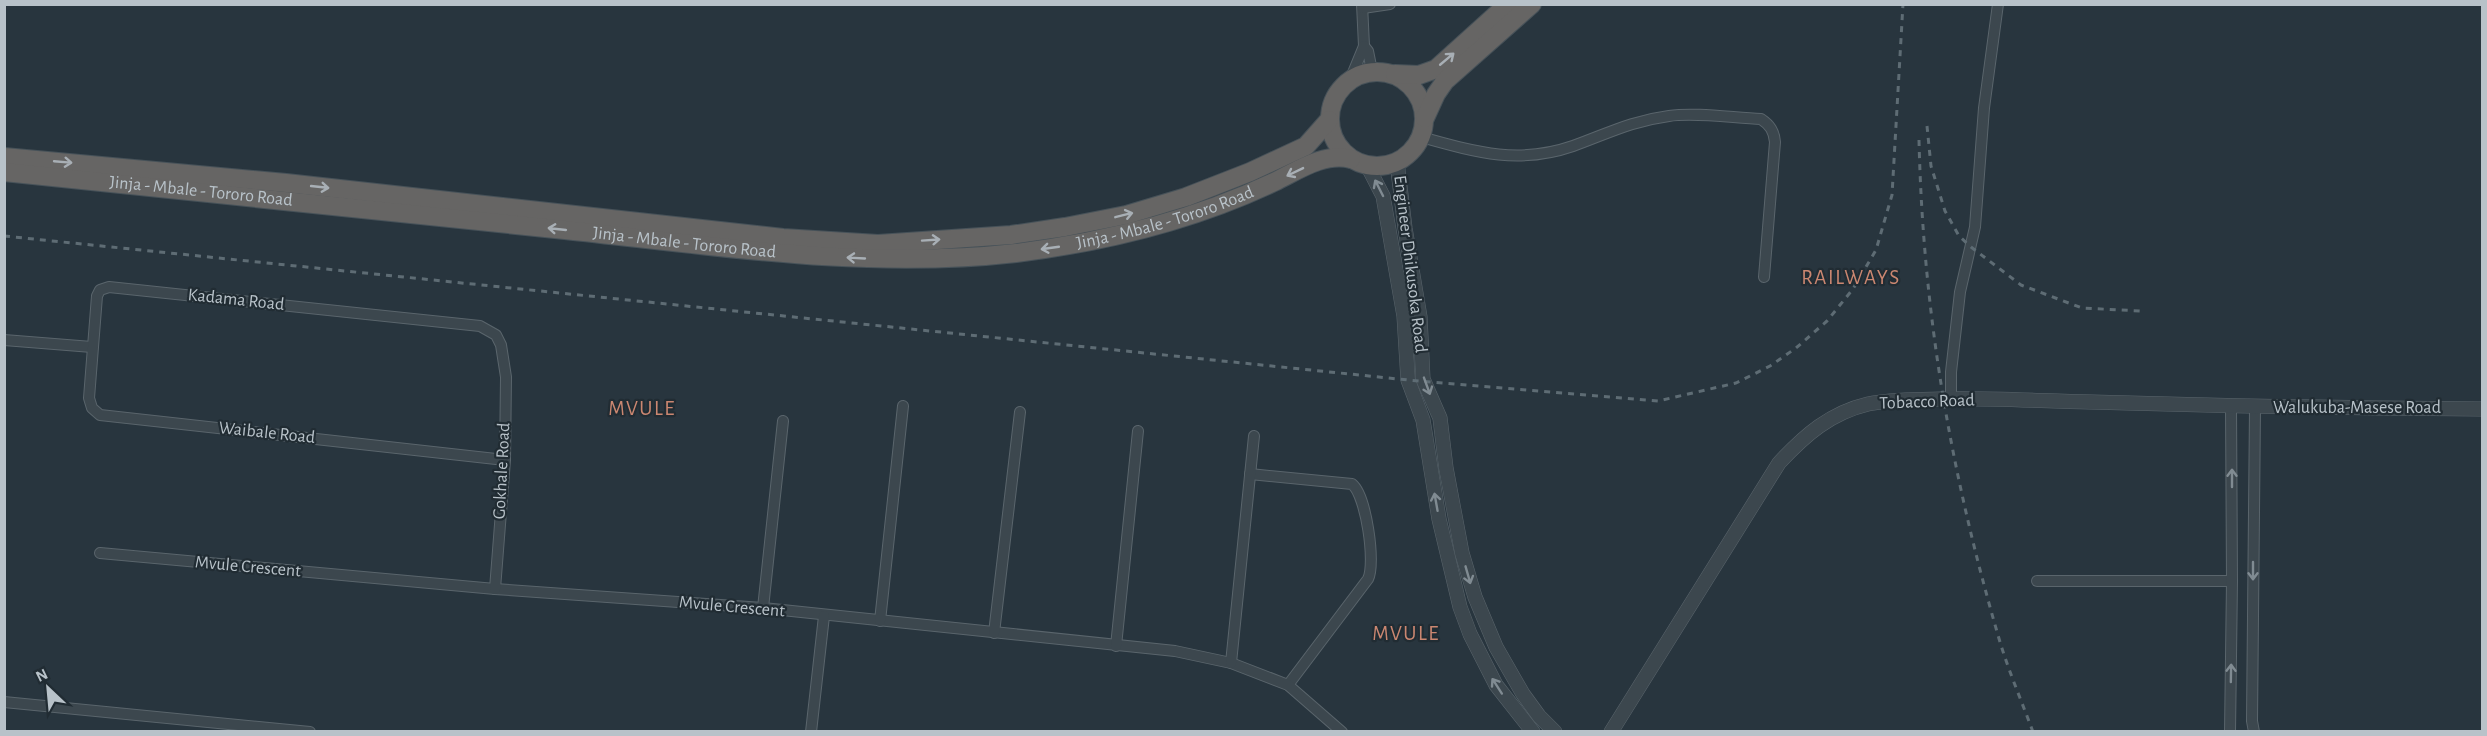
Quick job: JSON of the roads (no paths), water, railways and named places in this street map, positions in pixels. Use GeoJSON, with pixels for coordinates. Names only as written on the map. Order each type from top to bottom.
{"type":"FeatureCollection","features":[{"type":"Feature","properties":{"kind":"highway"},"geometry":{"type":"LineString","coordinates":[[1508,4],[1436,69],[1419,75],[1372,71],[1350,80],[1335,97],[1329,120],[1332,135],[1339,148],[1359,162],[1382,166],[1397,162],[1415,147],[1421,137],[1425,118],[1445,81],[1532,4]]}},
{"type":"Feature","properties":{"kind":"highway"},"geometry":{"type":"LineString","coordinates":[[1393,74],[1404,79],[1419,96],[1425,118]]}},
{"type":"Feature","properties":{"kind":"highway","name":"Jinja - Mbale - Tororo Road"},"geometry":{"type":"LineString","coordinates":[[4,157],[286,183],[783,238],[878,244],[1011,235],[1065,228],[1126,215],[1186,197],[1250,172],[1306,146],[1329,120]]}},
{"type":"Feature","properties":{"kind":"highway","name":"Jinja - Mbale - Tororo Road"},"geometry":{"type":"LineString","coordinates":[[4,172],[289,199],[787,254],[883,260],[1015,253],[1086,242],[1197,213],[1260,189],[1318,161],[1340,156],[1359,162]]}},
{"type":"Feature","properties":{"kind":"street"},"geometry":{"type":"LineString","coordinates":[[1350,80],[1364,46],[1363,6],[1390,4]]}},
{"type":"Feature","properties":{"kind":"street"},"geometry":{"type":"LineString","coordinates":[[1952,399],[1951,372],[1959,292],[1975,227],[1984,108],[1998,4]]}},
{"type":"Feature","properties":{"kind":"street"},"geometry":{"type":"LineString","coordinates":[[1364,46],[1368,51],[1372,71]]}},
{"type":"Feature","properties":{"kind":"street"},"geometry":{"type":"LineString","coordinates":[[1421,137],[1494,156],[1517,156],[1558,150],[1628,123],[1672,115],[1761,119],[1769,124],[1775,142],[1764,276]]}},
{"type":"Feature","properties":{"kind":"street","name":"Engineer Dhikusoka Road"},"geometry":{"type":"LineString","coordinates":[[1359,162],[1383,196],[1404,316],[1407,380],[1423,420],[1439,519],[1460,607],[1470,634],[1496,685],[1533,732]]}},
{"type":"Feature","properties":{"kind":"street","name":"Engineer Dhikusoka Road"},"geometry":{"type":"LineString","coordinates":[[1397,162],[1420,317],[1423,379],[1440,418],[1446,468],[1462,553],[1475,597],[1496,647],[1523,694],[1539,716],[1555,732]]}},
{"type":"Feature","properties":{"kind":"street","name":"Kadama Road"},"geometry":{"type":"LineString","coordinates":[[92,347],[97,296],[100,290],[109,287],[480,326],[496,335],[504,354]]}},
{"type":"Feature","properties":{"kind":"street"},"geometry":{"type":"LineString","coordinates":[[4,340],[92,347]]}},
{"type":"Feature","properties":{"kind":"street","name":"Waibale Road"},"geometry":{"type":"LineString","coordinates":[[92,347],[90,403],[100,415],[505,460]]}},
{"type":"Feature","properties":{"kind":"street","name":"Gokhale Road"},"geometry":{"type":"LineString","coordinates":[[495,589],[505,460],[504,354]]}},
{"type":"Feature","properties":{"kind":"street","name":"Tobacco Road"},"geometry":{"type":"LineString","coordinates":[[1611,732],[1768,479],[1806,434],[1824,422],[1845,411],[1869,404],[1903,400],[1952,399],[2231,406]]}},
{"type":"Feature","properties":{"kind":"street"},"geometry":{"type":"LineString","coordinates":[[880,621],[903,406]]}},
{"type":"Feature","properties":{"kind":"street"},"geometry":{"type":"LineString","coordinates":[[2230,732],[2231,406]]}},
{"type":"Feature","properties":{"kind":"street","name":"Walukuba-Masese Road"},"geometry":{"type":"LineString","coordinates":[[2231,406],[2482,409]]}},
{"type":"Feature","properties":{"kind":"street"},"geometry":{"type":"LineString","coordinates":[[2254,732],[2252,721],[2255,408]]}},
{"type":"Feature","properties":{"kind":"street"},"geometry":{"type":"LineString","coordinates":[[994,633],[1020,412]]}},
{"type":"Feature","properties":{"kind":"street"},"geometry":{"type":"LineString","coordinates":[[763,608],[783,421]]}},
{"type":"Feature","properties":{"kind":"street"},"geometry":{"type":"LineString","coordinates":[[1116,646],[1138,431]]}},
{"type":"Feature","properties":{"kind":"street"},"geometry":{"type":"LineString","coordinates":[[1230,663],[1254,436]]}},
{"type":"Feature","properties":{"kind":"street"},"geometry":{"type":"LineString","coordinates":[[1250,474],[1352,484],[1356,487],[1362,500],[1368,532],[1372,569],[1368,579],[1288,685]]}},
{"type":"Feature","properties":{"kind":"street"},"geometry":{"type":"LineString","coordinates":[[2232,543],[2253,544]]}},
{"type":"Feature","properties":{"kind":"street","name":"Mvule Crescent"},"geometry":{"type":"LineString","coordinates":[[100,553],[495,589],[763,608],[1175,651],[1230,663],[1288,685],[1342,732]]}},
{"type":"Feature","properties":{"kind":"street"},"geometry":{"type":"LineString","coordinates":[[2037,581],[2232,581]]}},
{"type":"Feature","properties":{"kind":"street"},"geometry":{"type":"LineString","coordinates":[[811,732],[824,616]]}},
{"type":"Feature","properties":{"kind":"street"},"geometry":{"type":"LineString","coordinates":[[2232,616],[2253,617]]}},
{"type":"Feature","properties":{"kind":"street"},"geometry":{"type":"LineString","coordinates":[[4,702],[310,732]]}},
{"type":"Feature","properties":{"kind":"railway"},"geometry":{"type":"LineString","coordinates":[[4,236],[1408,380],[1658,401],[1736,383],[1770,366],[1796,348],[1827,321],[1853,289],[1876,250],[1892,195],[1903,4]]}},
{"type":"Feature","properties":{"kind":"railway"},"geometry":{"type":"LineString","coordinates":[[1927,126],[1931,166],[1945,211],[1959,236],[1971,247],[2021,285],[2082,308],[2140,311]]}},
{"type":"Feature","properties":{"kind":"railway"},"geometry":{"type":"LineString","coordinates":[[1919,140],[1926,268],[1933,331],[1954,456],[1967,518],[2000,642],[2033,732]]}},
{"type":"Feature","properties":{"kind":"district","name":"RAILWAYS"},"geometry":{"type":"Point","coordinates":[1851,277]}},
{"type":"Feature","properties":{"kind":"district","name":"MVULE"},"geometry":{"type":"Point","coordinates":[642,408]}},
{"type":"Feature","properties":{"kind":"district","name":"MVULE"},"geometry":{"type":"Point","coordinates":[1406,633]}}]}
